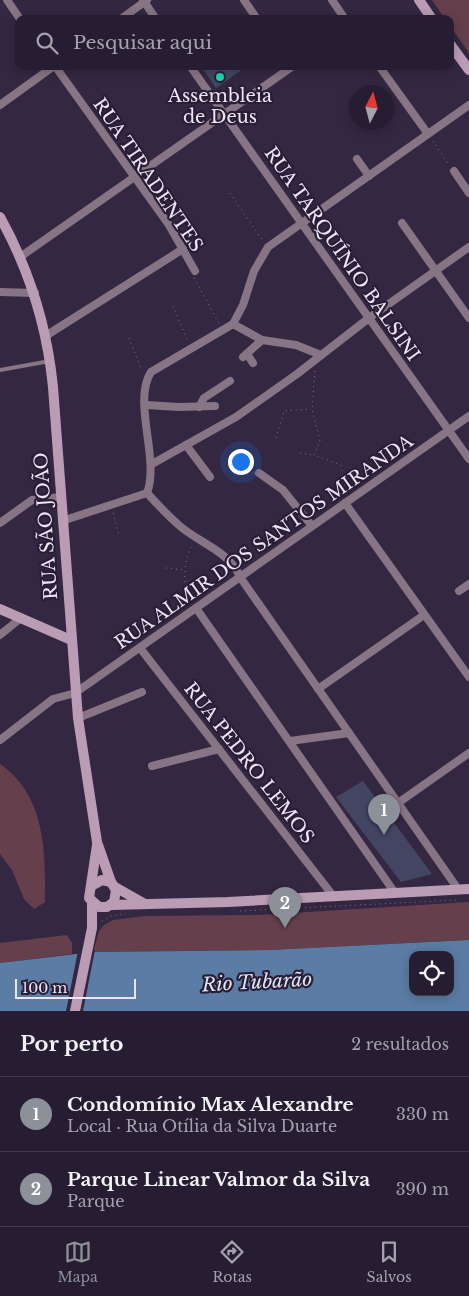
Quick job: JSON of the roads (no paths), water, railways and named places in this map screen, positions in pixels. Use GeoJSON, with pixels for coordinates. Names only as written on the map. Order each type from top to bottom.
{"type":"FeatureCollection","features":[{"type":"Feature","properties":{"kind":"main road"},"geometry":{"type":"LineString","coordinates":[[419,0],[429,15]]}},
{"type":"Feature","properties":{"kind":"main road"},"geometry":{"type":"LineString","coordinates":[[454,49],[469,70]]}},
{"type":"Feature","properties":{"kind":"main road","name":"RUA SÃO JOÃO"},"geometry":{"type":"LineString","coordinates":[[0,217],[35,293],[47,335],[78,718],[97,842],[113,884]]}},
{"type":"Feature","properties":{"kind":"main road"},"geometry":{"type":"LineString","coordinates":[[0,609],[71,640]]}},
{"type":"Feature","properties":{"kind":"main road","name":"RUA SÃO JOÃO"},"geometry":{"type":"LineString","coordinates":[[91,886],[97,842]]}},
{"type":"Feature","properties":{"kind":"main road"},"geometry":{"type":"LineString","coordinates":[[76,1011],[91,932],[92,902],[89,894],[91,886],[102,880],[113,884],[145,904]]}},
{"type":"Feature","properties":{"kind":"main road"},"geometry":{"type":"LineString","coordinates":[[91,932],[116,898],[113,884]]}},
{"type":"Feature","properties":{"kind":"main road"},"geometry":{"type":"LineString","coordinates":[[92,902],[98,907],[395,893],[459,894],[469,889]]}},
{"type":"Feature","properties":{"kind":"street"},"geometry":{"type":"LineString","coordinates":[[7,0],[17,15]]}},
{"type":"Feature","properties":{"kind":"street"},"geometry":{"type":"LineString","coordinates":[[244,0],[254,15]]}},
{"type":"Feature","properties":{"kind":"street"},"geometry":{"type":"LineString","coordinates":[[332,0],[342,15]]}},
{"type":"Feature","properties":{"kind":"street"},"geometry":{"type":"LineString","coordinates":[[126,15],[145,1],[154,15]]}},
{"type":"Feature","properties":{"kind":"street"},"geometry":{"type":"LineString","coordinates":[[0,105],[48,70]]}},
{"type":"Feature","properties":{"kind":"street","name":"RUA TIRADENTES"},"geometry":{"type":"LineString","coordinates":[[57,70],[169,225],[195,271]]}},
{"type":"Feature","properties":{"kind":"street","name":"RUA TARQUÍNIO BALSINI"},"geometry":{"type":"LineString","coordinates":[[193,70],[469,459]]}},
{"type":"Feature","properties":{"kind":"street"},"geometry":{"type":"LineString","coordinates":[[20,257],[288,70]]}},
{"type":"Feature","properties":{"kind":"street"},"geometry":{"type":"LineString","coordinates":[[382,70],[428,134]]}},
{"type":"Feature","properties":{"kind":"street"},"geometry":{"type":"LineString","coordinates":[[148,493],[151,483],[152,464],[146,434],[149,375],[154,370],[233,324],[243,305],[254,271],[268,247],[469,105]]}},
{"type":"Feature","properties":{"kind":"street"},"geometry":{"type":"LineString","coordinates":[[357,159],[369,176]]}},
{"type":"Feature","properties":{"kind":"street"},"geometry":{"type":"LineString","coordinates":[[454,172],[469,193]]}},
{"type":"Feature","properties":{"kind":"street"},"geometry":{"type":"LineString","coordinates":[[402,223],[469,318]]}},
{"type":"Feature","properties":{"kind":"street"},"geometry":{"type":"LineString","coordinates":[[152,464],[236,417],[314,361],[369,318],[469,247]]}},
{"type":"Feature","properties":{"kind":"street"},"geometry":{"type":"LineString","coordinates":[[47,335],[183,250]]}},
{"type":"Feature","properties":{"kind":"street"},"geometry":{"type":"LineString","coordinates":[[0,292],[35,293]]}},
{"type":"Feature","properties":{"kind":"street"},"geometry":{"type":"LineString","coordinates":[[233,324],[262,340],[296,345],[321,355]]}},
{"type":"Feature","properties":{"kind":"street"},"geometry":{"type":"LineString","coordinates":[[253,363],[245,356],[262,340]]}},
{"type":"Feature","properties":{"kind":"street"},"geometry":{"type":"LineString","coordinates":[[199,407],[204,398],[230,381]]}},
{"type":"Feature","properties":{"kind":"street"},"geometry":{"type":"LineString","coordinates":[[146,405],[215,406]]}},
{"type":"Feature","properties":{"kind":"street","name":"RUA ALMIR DOS SANTOS MIRANDA"},"geometry":{"type":"LineString","coordinates":[[0,740],[53,699],[75,693],[469,416]]}},
{"type":"Feature","properties":{"kind":"street"},"geometry":{"type":"LineString","coordinates":[[186,445],[210,477]]}},
{"type":"Feature","properties":{"kind":"street"},"geometry":{"type":"LineString","coordinates":[[259,473],[283,490],[312,526]]}},
{"type":"Feature","properties":{"kind":"street"},"geometry":{"type":"LineString","coordinates":[[62,521],[148,493]]}},
{"type":"Feature","properties":{"kind":"street"},"geometry":{"type":"LineString","coordinates":[[148,493],[170,517],[196,538],[232,562],[240,577],[398,803],[459,894]]}},
{"type":"Feature","properties":{"kind":"street"},"geometry":{"type":"LineString","coordinates":[[0,523],[32,500],[61,497]]}},
{"type":"Feature","properties":{"kind":"street"},"geometry":{"type":"LineString","coordinates":[[346,502],[469,677]]}},
{"type":"Feature","properties":{"kind":"street"},"geometry":{"type":"LineString","coordinates":[[459,591],[469,584]]}},
{"type":"Feature","properties":{"kind":"street"},"geometry":{"type":"LineString","coordinates":[[196,608],[264,709],[290,741],[395,893]]}},
{"type":"Feature","properties":{"kind":"street"},"geometry":{"type":"LineString","coordinates":[[318,689],[424,615]]}},
{"type":"Feature","properties":{"kind":"street"},"geometry":{"type":"LineString","coordinates":[[0,635],[21,618]]}},
{"type":"Feature","properties":{"kind":"street","name":"RUA PEDRO LEMOS"},"geometry":{"type":"LineString","coordinates":[[140,648],[334,897]]}},
{"type":"Feature","properties":{"kind":"street"},"geometry":{"type":"LineString","coordinates":[[78,718],[142,692]]}},
{"type":"Feature","properties":{"kind":"street"},"geometry":{"type":"LineString","coordinates":[[290,741],[349,733]]}},
{"type":"Feature","properties":{"kind":"street"},"geometry":{"type":"LineString","coordinates":[[152,766],[219,749]]}},
{"type":"Feature","properties":{"kind":"street"},"geometry":{"type":"LineString","coordinates":[[398,803],[469,754]]}},
{"type":"Feature","properties":{"kind":"lane"},"geometry":{"type":"LineString","coordinates":[[0,370],[50,361]]}},
{"type":"Feature","properties":{"kind":"water","name":"Rio Tubarão"},"geometry":{"type":"Polygon","coordinates":[[[469,940],[469,1011],[0,1011],[0,963],[93,952],[270,950],[469,940]]]}},
{"type":"Feature","properties":{"kind":"place","name":"Assembleia de Deus"},"geometry":{"type":"Point","coordinates":[220,77]}},
{"type":"Feature","properties":{"kind":"place","name":"Condomínio Max Alexandre"},"geometry":{"type":"Point","coordinates":[384,835]}},
{"type":"Feature","properties":{"kind":"place","name":"Parque Linear Valmor da Silva"},"geometry":{"type":"Point","coordinates":[285,928]}}]}
